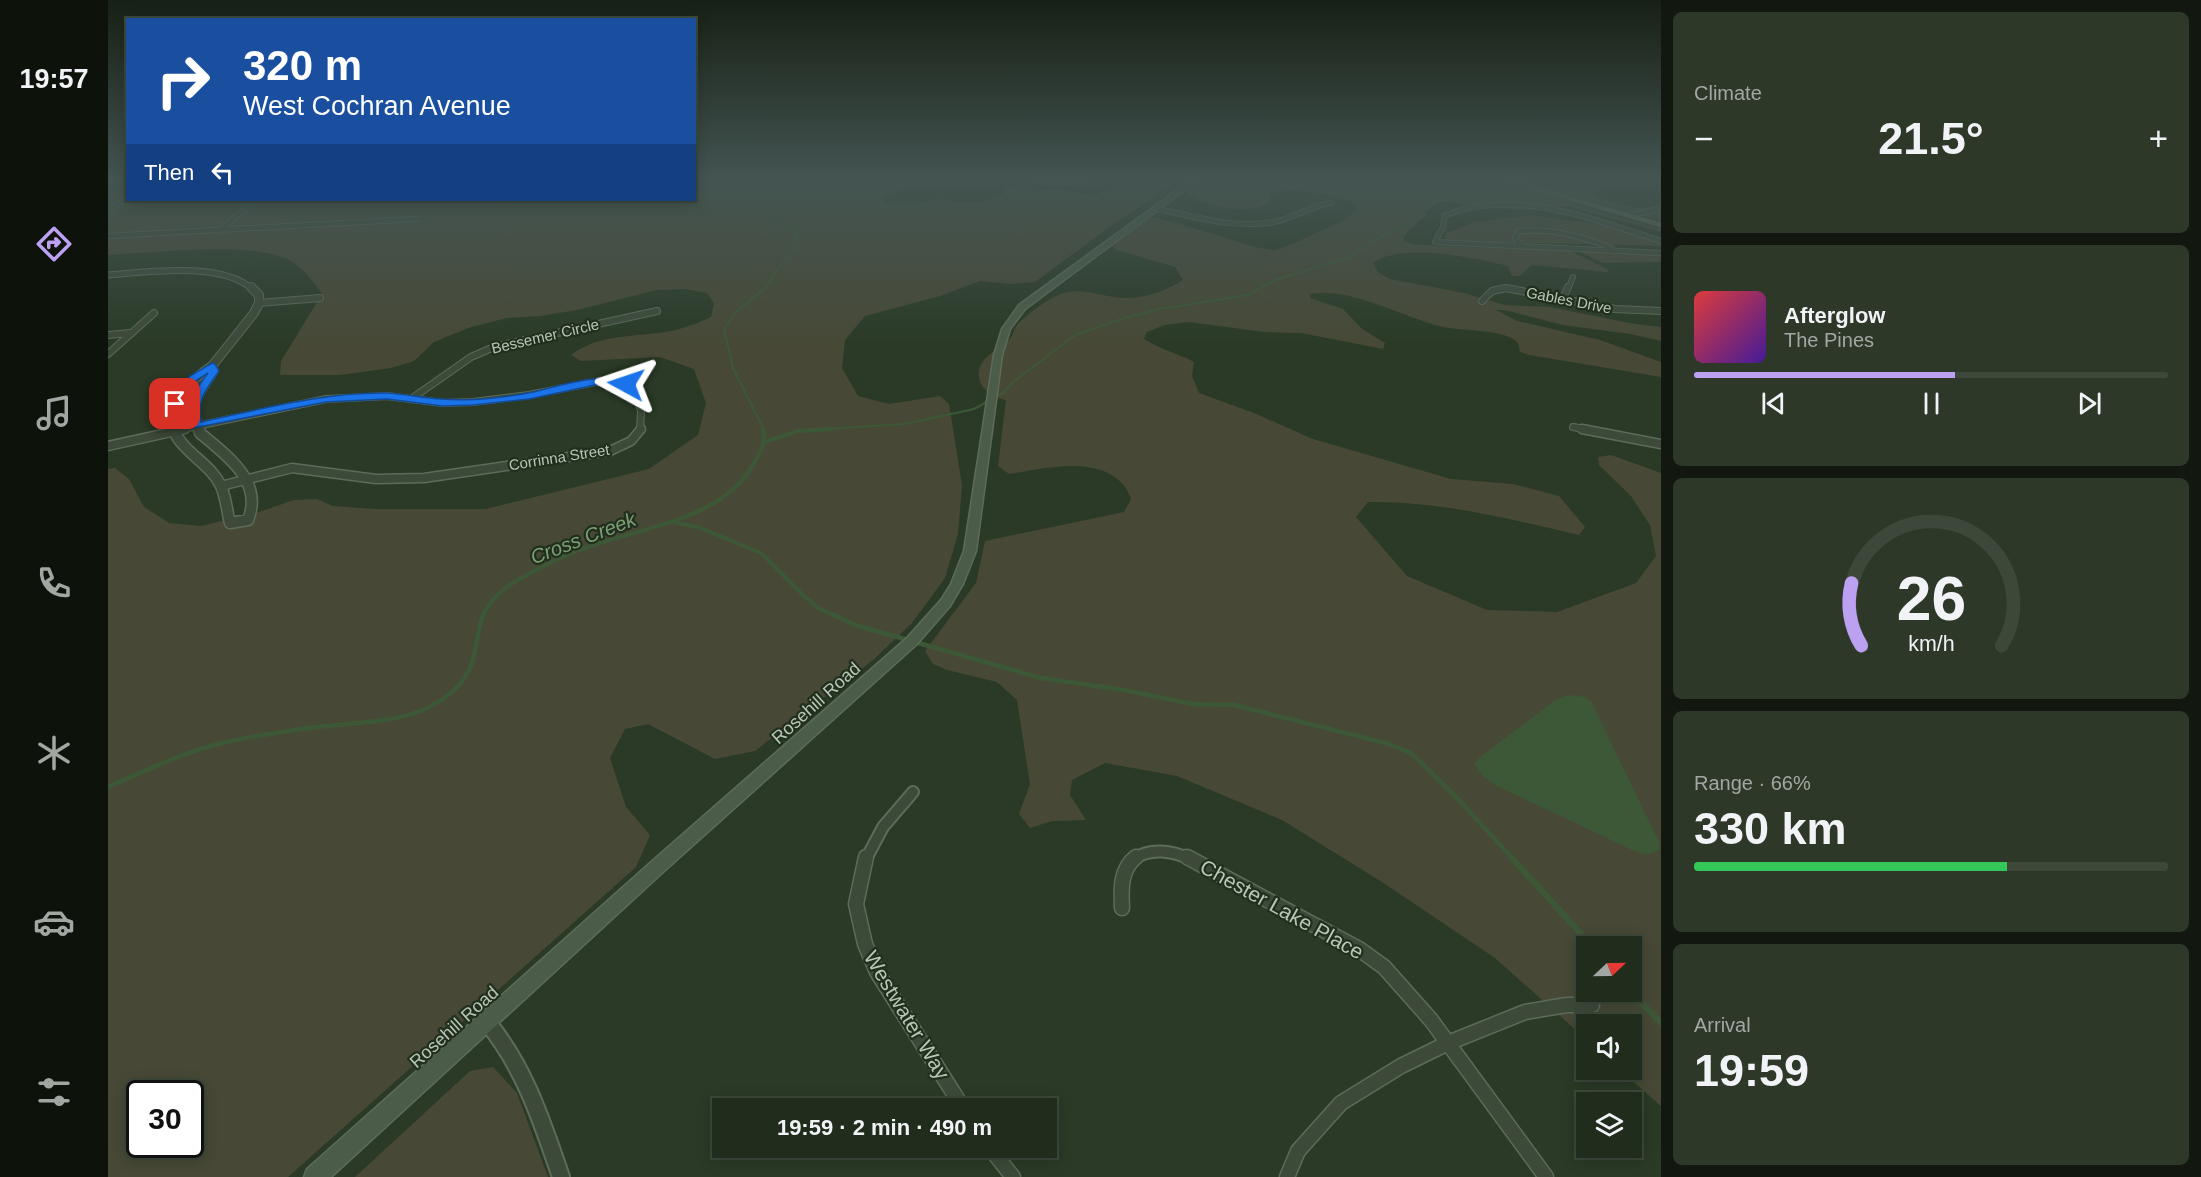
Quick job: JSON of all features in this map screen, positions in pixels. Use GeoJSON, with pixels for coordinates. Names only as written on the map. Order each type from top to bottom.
{"type":"FeatureCollection","features":[{"type":"Feature","properties":{"kind":"main road","name":"Rosehill Road"},"geometry":{"type":"LineString","coordinates":[[315,1177],[931,622],[957,584],[970,551],[1005,328],[1022,307],[1122,235]]}},
{"type":"Feature","properties":{"kind":"street"},"geometry":{"type":"LineString","coordinates":[[108,236],[132,235]]}},
{"type":"Feature","properties":{"kind":"street"},"geometry":{"type":"LineString","coordinates":[[1439,235],[1435,242],[1661,253]]}},
{"type":"Feature","properties":{"kind":"street"},"geometry":{"type":"LineString","coordinates":[[1517,235],[1515,238],[1522,247]]}},
{"type":"Feature","properties":{"kind":"street"},"geometry":{"type":"LineString","coordinates":[[1575,235],[1619,251]]}},
{"type":"Feature","properties":{"kind":"street"},"geometry":{"type":"LineString","coordinates":[[1639,235],[1661,241]]}},
{"type":"Feature","properties":{"kind":"street"},"geometry":{"type":"LineString","coordinates":[[108,276],[166,272],[220,275],[252,287],[259,295],[259,303],[254,313],[212,366],[194,378],[175,404],[171,415],[178,441],[208,469],[221,486],[230,523],[238,523],[249,520],[253,508],[247,478],[231,460],[200,433],[194,408],[196,397],[214,371],[212,366]]}},
{"type":"Feature","properties":{"kind":"street"},"geometry":{"type":"LineString","coordinates":[[1563,299],[1573,277]]}},
{"type":"Feature","properties":{"kind":"street","name":"Gables Drive"},"geometry":{"type":"LineString","coordinates":[[1482,301],[1492,291],[1506,288],[1615,309],[1661,311]]}},
{"type":"Feature","properties":{"kind":"street"},"geometry":{"type":"LineString","coordinates":[[259,303],[320,298]]}},
{"type":"Feature","properties":{"kind":"street","name":"Bessemer Circle"},"geometry":{"type":"LineString","coordinates":[[411,399],[471,357],[494,347],[657,311]]}},
{"type":"Feature","properties":{"kind":"street"},"geometry":{"type":"LineString","coordinates":[[108,354],[154,313]]}},
{"type":"Feature","properties":{"kind":"street"},"geometry":{"type":"LineString","coordinates":[[108,335],[131,333]]}},
{"type":"Feature","properties":{"kind":"street","name":"Corrinna Street"},"geometry":{"type":"LineString","coordinates":[[108,446],[326,399],[387,396],[443,403],[492,401],[529,396],[594,381],[626,384],[635,390],[643,425],[641,432],[632,441],[610,451],[438,477],[376,479],[299,468],[277,470],[221,486]]}},
{"type":"Feature","properties":{"kind":"street"},"geometry":{"type":"LineString","coordinates":[[1573,427],[1661,444]]}},
{"type":"Feature","properties":{"kind":"street","name":"Westwater Way"},"geometry":{"type":"LineString","coordinates":[[913,792],[884,827],[866,858],[856,904],[865,944],[877,972],[957,1098]]}},
{"type":"Feature","properties":{"kind":"street","name":"Chester Lake Place"},"geometry":{"type":"LineString","coordinates":[[1122,908],[1122,879],[1130,863],[1141,854],[1168,850],[1186,857],[1359,949],[1384,967],[1407,991],[1546,1177]]}},
{"type":"Feature","properties":{"kind":"street"},"geometry":{"type":"LineString","coordinates":[[1287,1177],[1298,1151],[1341,1103],[1401,1066],[1448,1043],[1525,1012],[1567,1005],[1592,1005]]}},
{"type":"Feature","properties":{"kind":"street"},"geometry":{"type":"LineString","coordinates":[[487,1022],[506,1048],[534,1100],[561,1177]]}},
{"type":"Feature","properties":{"kind":"street"},"geometry":{"type":"LineString","coordinates":[[998,1158],[1013,1177]]}},
{"type":"Feature","properties":{"kind":"shaded area"},"geometry":{"type":"Polygon","coordinates":[[[108,235],[1099,235],[1035,282],[1010,284],[980,281],[940,296],[865,316],[845,340],[842,368],[858,396],[889,404],[940,396],[949,404],[962,485],[958,534],[945,578],[912,623],[873,660],[755,751],[715,759],[648,724],[625,729],[610,758],[626,807],[650,835],[636,867],[288,1177],[108,1177],[108,469],[115,468],[129,479],[144,507],[169,523],[201,526],[262,511],[294,500],[317,499],[333,506],[375,509],[486,509],[649,469],[698,435],[706,403],[694,369],[660,357],[581,361],[571,355],[593,343],[604,340],[666,332],[711,317],[714,303],[707,293],[684,289],[657,290],[577,310],[507,318],[471,327],[434,342],[414,361],[391,368],[340,375],[280,375],[281,361],[322,294],[307,274],[287,259],[249,250],[200,249],[108,255],[108,235]]]}},
{"type":"Feature","properties":{"kind":"shaded area"},"geometry":{"type":"Polygon","coordinates":[[[1127,235],[1216,235],[1259,248],[1274,250],[1312,235],[1405,235],[1404,241],[1413,244],[1569,250],[1609,270],[1607,272],[1532,265],[1520,276],[1512,276],[1508,266],[1458,256],[1420,253],[1402,253],[1373,263],[1378,272],[1390,279],[1464,293],[1505,305],[1550,307],[1661,327],[1661,341],[1630,334],[1563,325],[1505,310],[1496,310],[1517,321],[1600,340],[1661,362],[1661,377],[1529,355],[1520,352],[1517,342],[1508,336],[1443,327],[1360,299],[1326,293],[1310,294],[1310,298],[1343,309],[1362,329],[1385,343],[1383,349],[1301,333],[1264,332],[1189,322],[1165,325],[1147,332],[1144,339],[1194,362],[1192,376],[1199,393],[1254,413],[1313,439],[1451,479],[1513,484],[1559,496],[1585,527],[1579,535],[1474,512],[1421,504],[1368,502],[1356,517],[1407,576],[1487,610],[1557,612],[1636,583],[1656,556],[1650,525],[1631,496],[1599,465],[1598,457],[1611,455],[1661,473],[1661,1106],[1631,1080],[1642,1080],[1642,1014],[1576,1014],[1576,1030],[1495,958],[1382,882],[1282,820],[1177,776],[1105,763],[1072,780],[1070,795],[1086,820],[1052,821],[1030,828],[1019,814],[1030,784],[1017,700],[997,682],[947,670],[933,664],[925,651],[976,583],[985,541],[1124,512],[1131,499],[1122,483],[1110,474],[1097,469],[1068,466],[1009,474],[998,466],[1006,400],[993,395],[980,382],[979,371],[984,361],[1010,339],[1016,327],[1031,312],[1058,295],[1076,291],[1134,298],[1157,293],[1183,280],[1175,267],[1116,250],[1112,246],[1127,235]]]}},
{"type":"Feature","properties":{"kind":"shaded area"},"geometry":{"type":"Polygon","coordinates":[[[1445,235],[1635,235],[1661,240],[1661,246],[1449,241],[1444,239],[1445,235]]]}},
{"type":"Feature","properties":{"kind":"shaded area"},"geometry":{"type":"Polygon","coordinates":[[[1576,250],[1661,254],[1661,262],[1603,263],[1576,250]]]}},
{"type":"Feature","properties":{"kind":"shaded area"},"geometry":{"type":"Polygon","coordinates":[[[1568,695],[1585,697],[1591,701],[1659,842],[1660,849],[1656,852],[1646,854],[1632,850],[1495,785],[1482,775],[1474,764],[1480,757],[1557,699],[1568,695]]]}},
{"type":"Feature","properties":{"kind":"shaded area"},"geometry":{"type":"Polygon","coordinates":[[[493,1067],[517,1093],[548,1177],[355,1177],[470,1071],[493,1067]]]}},
{"type":"Feature","properties":{"kind":"waterway","name":"Cross Creek"},"geometry":{"type":"LineString","coordinates":[[764,430],[733,368],[724,329],[735,313],[764,289],[794,247],[796,235]]}},
{"type":"Feature","properties":{"kind":"waterway"},"geometry":{"type":"LineString","coordinates":[[809,430],[905,424],[974,409],[1003,393],[1013,382],[1075,335],[1121,319],[1160,309],[1248,295],[1275,280],[1346,258],[1385,235]]}},
{"type":"Feature","properties":{"kind":"waterway","name":"Cross Creek"},"geometry":{"type":"LineString","coordinates":[[483,616],[490,603],[500,592],[543,566],[590,546],[686,516],[707,507],[725,495],[741,481],[757,459],[763,443],[763,429]]}},
{"type":"Feature","properties":{"kind":"waterway"},"geometry":{"type":"LineString","coordinates":[[765,442],[798,431],[832,429]]}},
{"type":"Feature","properties":{"kind":"waterway"},"geometry":{"type":"LineString","coordinates":[[672,522],[698,527],[761,553],[805,597],[820,609],[835,616]]}},
{"type":"Feature","properties":{"kind":"waterway","name":"Cross Creek"},"geometry":{"type":"LineString","coordinates":[[108,787],[150,768],[223,743],[294,730],[390,719],[425,709],[455,689],[468,672],[483,614]]}},
{"type":"Feature","properties":{"kind":"waterway"},"geometry":{"type":"LineString","coordinates":[[832,614],[855,625],[1041,678],[1124,690],[1193,704],[1234,705],[1389,744],[1411,753],[1458,799],[1513,859]]}},
{"type":"Feature","properties":{"kind":"waterway"},"geometry":{"type":"LineString","coordinates":[[1511,857],[1583,936]]}},
{"type":"Feature","properties":{"kind":"waterway"},"geometry":{"type":"LineString","coordinates":[[1641,1002],[1661,1023]]}},
{"type":"Feature","properties":{"kind":"route"},"geometry":{"type":"LineString","coordinates":[[175,404],[194,378],[212,366],[214,371],[196,397],[194,415],[197,426],[326,399],[387,396],[443,403],[473,402],[529,396],[588,382],[616,381],[626,384]]}}]}
